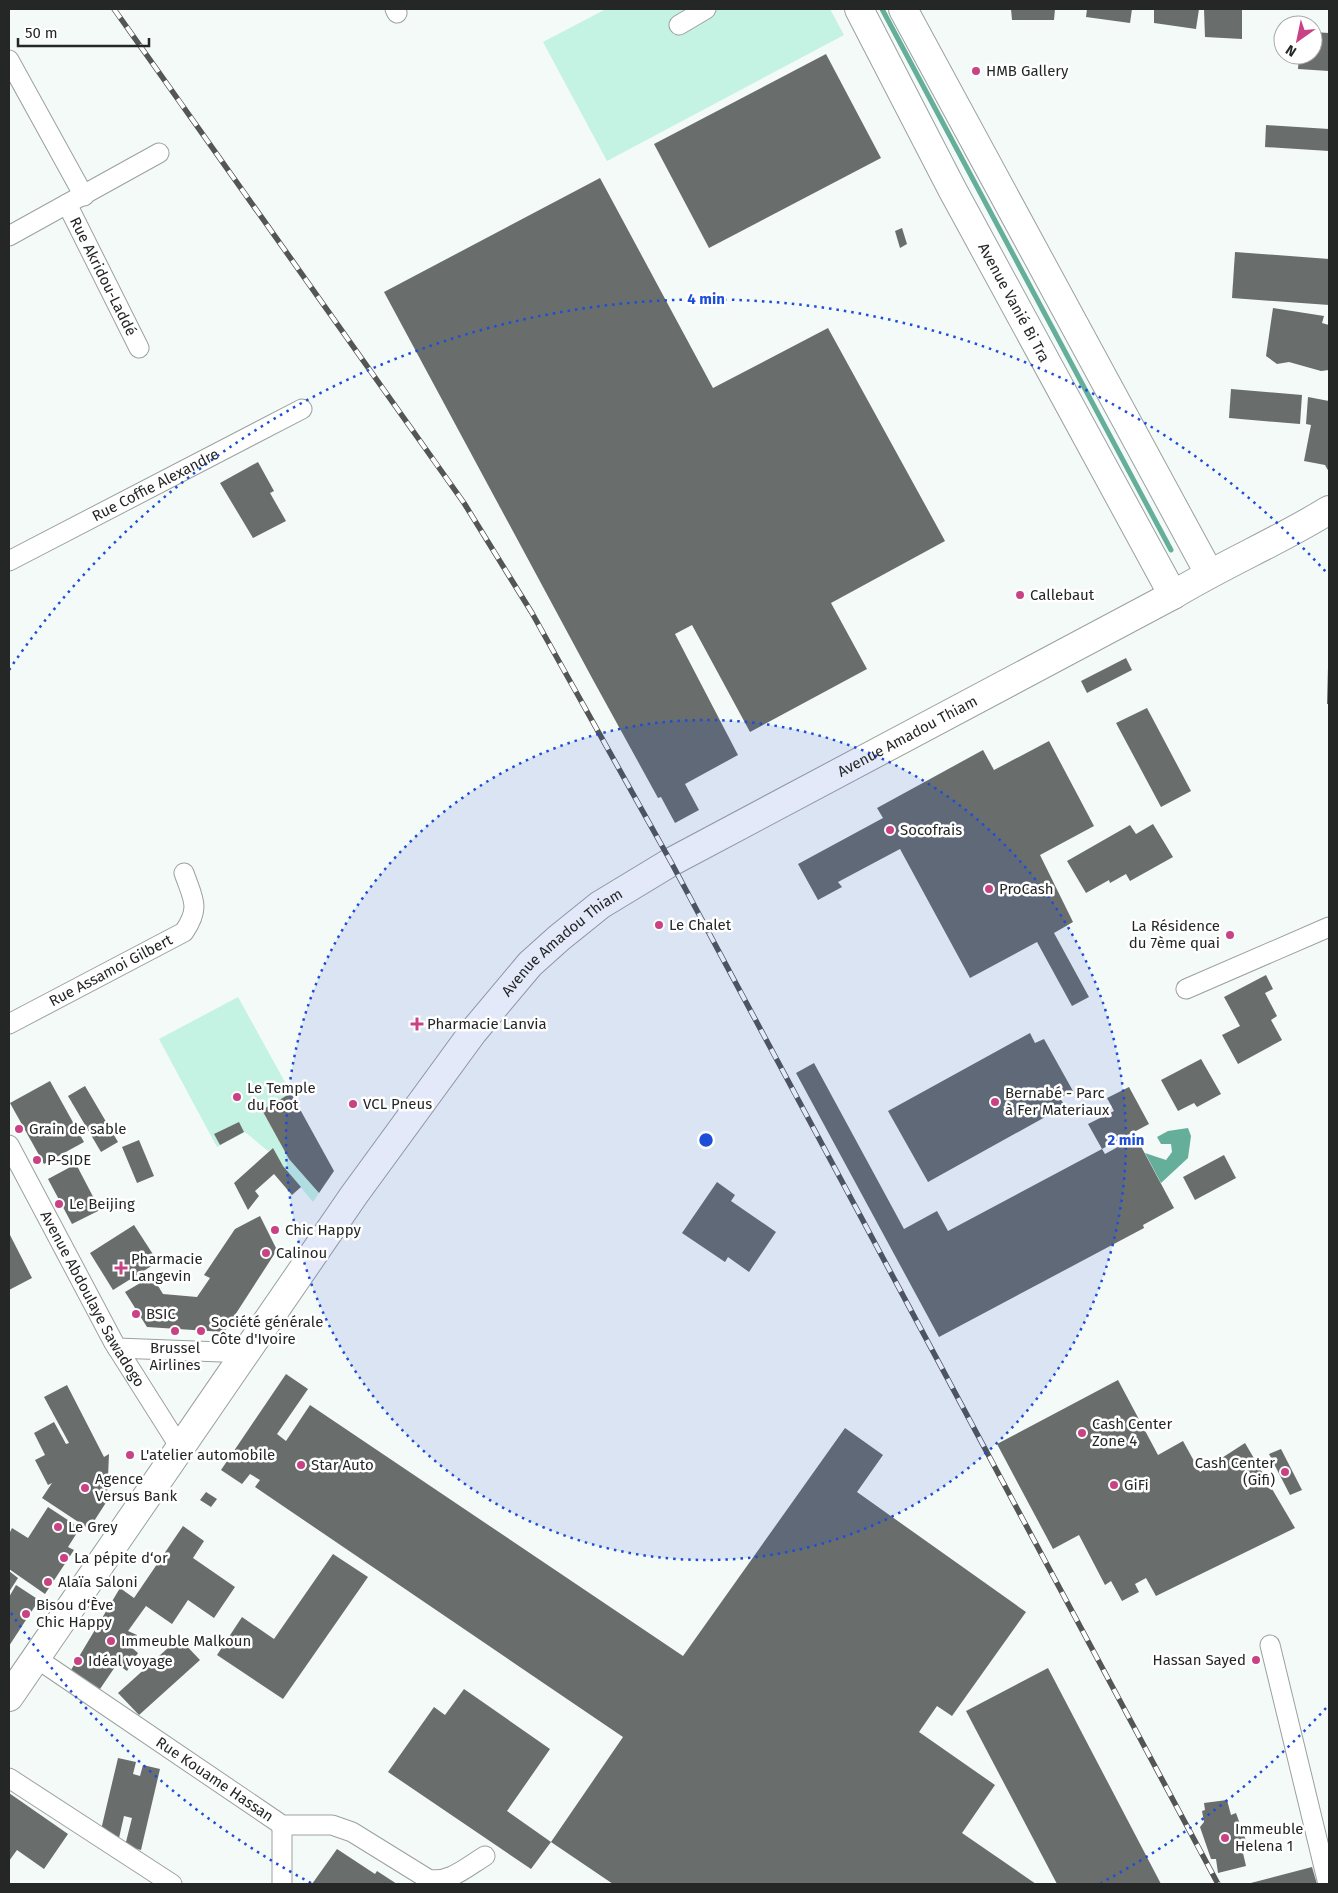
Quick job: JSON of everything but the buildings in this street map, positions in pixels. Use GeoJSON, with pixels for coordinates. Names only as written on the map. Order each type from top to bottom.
{"type":"FeatureCollection","features":[{"type":"Feature","properties":{"kind":"main road","name":"Avenue Vanié Bi Tra"},"geometry":{"type":"LineString","coordinates":[[859,9],[971,178],[1209,573]]}},
{"type":"Feature","properties":{"kind":"main road","name":"Avenue Vanié Bi Tra"},"geometry":{"type":"LineString","coordinates":[[903,9],[971,178],[1173,595]]}},
{"type":"Feature","properties":{"kind":"main road","name":"Avenue Amadou Thiam"},"geometry":{"type":"LineString","coordinates":[[9,1696],[181,1449],[354,1195],[464,1044],[530,964],[600,905],[671,862],[1173,595],[1209,573],[1298,529],[1329,510]]}},
{"type":"Feature","properties":{"kind":"main road","name":"Avenue Amadou Thiam"},"geometry":{"type":"LineString","coordinates":[[1298,529],[1329,519]]}},
{"type":"Feature","properties":{"kind":"street"},"geometry":{"type":"LineString","coordinates":[[679,25],[706,9]]}},
{"type":"Feature","properties":{"kind":"street","name":"Rue Akridou-Laddé"},"geometry":{"type":"LineString","coordinates":[[9,60],[76,200],[140,348]]}},
{"type":"Feature","properties":{"kind":"street"},"geometry":{"type":"LineString","coordinates":[[9,236],[159,153]]}},
{"type":"Feature","properties":{"kind":"street","name":"Rue Coffie Alexandre"},"geometry":{"type":"LineString","coordinates":[[9,561],[302,409]]}},
{"type":"Feature","properties":{"kind":"street","name":"Rue Assamoi Gilbert"},"geometry":{"type":"LineString","coordinates":[[9,1024],[184,932],[196,906],[184,873]]}},
{"type":"Feature","properties":{"kind":"street"},"geometry":{"type":"LineString","coordinates":[[1186,989],[1329,927]]}},
{"type":"Feature","properties":{"kind":"street","name":"Avenue Abdoulaye Sawadogo"},"geometry":{"type":"LineString","coordinates":[[9,1145],[117,1348],[181,1449]]}},
{"type":"Feature","properties":{"kind":"street"},"geometry":{"type":"LineString","coordinates":[[117,1348],[247,1353]]}},
{"type":"Feature","properties":{"kind":"street"},"geometry":{"type":"LineString","coordinates":[[1270,1645],[1328,1884]]}},
{"type":"Feature","properties":{"kind":"street","name":"Rue Kouame Hassan"},"geometry":{"type":"LineString","coordinates":[[36,1658],[282,1825],[332,1825],[340,1827],[352,1832],[428,1879],[437,1881],[448,1878],[485,1856]]}},
{"type":"Feature","properties":{"kind":"street"},"geometry":{"type":"LineString","coordinates":[[9,1778],[172,1884]]}},
{"type":"Feature","properties":{"kind":"street"},"geometry":{"type":"LineString","coordinates":[[282,1825],[282,1884]]}},
{"type":"Feature","properties":{"kind":"shaded area"},"geometry":{"type":"Polygon","coordinates":[[[606,9],[830,9],[844,35],[607,161],[543,42],[606,9]]]}},
{"type":"Feature","properties":{"kind":"shaded area","name":"Le Temple du Foot"},"geometry":{"type":"Polygon","coordinates":[[[238,997],[291,1093],[262,1110],[289,1159],[319,1193],[313,1202],[283,1166],[273,1148],[268,1151],[245,1132],[217,1147],[159,1039],[238,997]]]}},
{"type":"Feature","properties":{"kind":"shaded area"},"geometry":{"type":"Polygon","coordinates":[[[1188,1128],[1191,1136],[1188,1158],[1161,1183],[1145,1153],[1166,1160],[1172,1152],[1171,1144],[1161,1144],[1157,1137],[1168,1131],[1188,1128]]]}},
{"type":"Feature","properties":{"kind":"waterway"},"geometry":{"type":"LineString","coordinates":[[882,9],[1171,550]]}},
{"type":"Feature","properties":{"kind":"railway"},"geometry":{"type":"LineString","coordinates":[[114,9],[464,503],[532,613],[671,862],[1218,1884]]}},
{"type":"Feature","properties":{"kind":"place","name":"HMB Gallery"},"geometry":{"type":"Point","coordinates":[976,71]}},
{"type":"Feature","properties":{"kind":"place","name":"Callebaut"},"geometry":{"type":"Point","coordinates":[1020,595]}},
{"type":"Feature","properties":{"kind":"place","name":"Socofrais"},"geometry":{"type":"Point","coordinates":[890,830]}},
{"type":"Feature","properties":{"kind":"place","name":"ProCash"},"geometry":{"type":"Point","coordinates":[989,889]}},
{"type":"Feature","properties":{"kind":"place","name":"Le Chalet"},"geometry":{"type":"Point","coordinates":[659,925]}},
{"type":"Feature","properties":{"kind":"place","name":"La Résidence du 7ème quai"},"geometry":{"type":"Point","coordinates":[1230,935]}},
{"type":"Feature","properties":{"kind":"place","name":"Pharmacie Lanvia"},"geometry":{"type":"Point","coordinates":[417,1024]}},
{"type":"Feature","properties":{"kind":"place","name":"Le Temple du Foot"},"geometry":{"type":"Point","coordinates":[237,1097]}},
{"type":"Feature","properties":{"kind":"place","name":"Bernabé - Parc à Fer Materiaux"},"geometry":{"type":"Point","coordinates":[995,1102]}},
{"type":"Feature","properties":{"kind":"place","name":"VCL Pneus"},"geometry":{"type":"Point","coordinates":[353,1104]}},
{"type":"Feature","properties":{"kind":"place","name":"Grain de sable"},"geometry":{"type":"Point","coordinates":[19,1129]}},
{"type":"Feature","properties":{"kind":"place","name":"P-SIDE"},"geometry":{"type":"Point","coordinates":[37,1160]}},
{"type":"Feature","properties":{"kind":"place","name":"Le Beijing"},"geometry":{"type":"Point","coordinates":[59,1204]}},
{"type":"Feature","properties":{"kind":"place","name":"Chic Happy"},"geometry":{"type":"Point","coordinates":[275,1230]}},
{"type":"Feature","properties":{"kind":"place","name":"Calinou"},"geometry":{"type":"Point","coordinates":[266,1253]}},
{"type":"Feature","properties":{"kind":"place","name":"Pharmacie Langevin"},"geometry":{"type":"Point","coordinates":[121,1268]}},
{"type":"Feature","properties":{"kind":"place","name":"BSIC"},"geometry":{"type":"Point","coordinates":[136,1314]}},
{"type":"Feature","properties":{"kind":"place","name":"Brussel Airlines"},"geometry":{"type":"Point","coordinates":[175,1331]}},
{"type":"Feature","properties":{"kind":"place","name":"Société générale Côte d'Ivoire"},"geometry":{"type":"Point","coordinates":[201,1331]}},
{"type":"Feature","properties":{"kind":"place","name":"Cash Center Zone 4"},"geometry":{"type":"Point","coordinates":[1082,1433]}},
{"type":"Feature","properties":{"kind":"place","name":"L'atelier automobile"},"geometry":{"type":"Point","coordinates":[130,1455]}},
{"type":"Feature","properties":{"kind":"place","name":"Star Auto"},"geometry":{"type":"Point","coordinates":[301,1465]}},
{"type":"Feature","properties":{"kind":"place","name":"Cash Center (Gifi)"},"geometry":{"type":"Point","coordinates":[1285,1472]}},
{"type":"Feature","properties":{"kind":"place","name":"GiFi"},"geometry":{"type":"Point","coordinates":[1114,1485]}},
{"type":"Feature","properties":{"kind":"place","name":"Agence Versus Bank"},"geometry":{"type":"Point","coordinates":[85,1488]}},
{"type":"Feature","properties":{"kind":"place","name":"Le Grey"},"geometry":{"type":"Point","coordinates":[58,1527]}},
{"type":"Feature","properties":{"kind":"place","name":"La pépite d‘or"},"geometry":{"type":"Point","coordinates":[64,1558]}},
{"type":"Feature","properties":{"kind":"place","name":"Alaïa Saloni"},"geometry":{"type":"Point","coordinates":[48,1582]}},
{"type":"Feature","properties":{"kind":"place","name":"Bisou d‘Ève Chic Happy"},"geometry":{"type":"Point","coordinates":[26,1614]}},
{"type":"Feature","properties":{"kind":"place","name":"Immeuble Malkoun"},"geometry":{"type":"Point","coordinates":[111,1641]}},
{"type":"Feature","properties":{"kind":"place","name":"Hassan Sayed"},"geometry":{"type":"Point","coordinates":[1256,1660]}},
{"type":"Feature","properties":{"kind":"place","name":"Idéal voyage"},"geometry":{"type":"Point","coordinates":[78,1661]}},
{"type":"Feature","properties":{"kind":"place","name":"Immeuble Helena 1"},"geometry":{"type":"Point","coordinates":[1225,1838]}}]}
